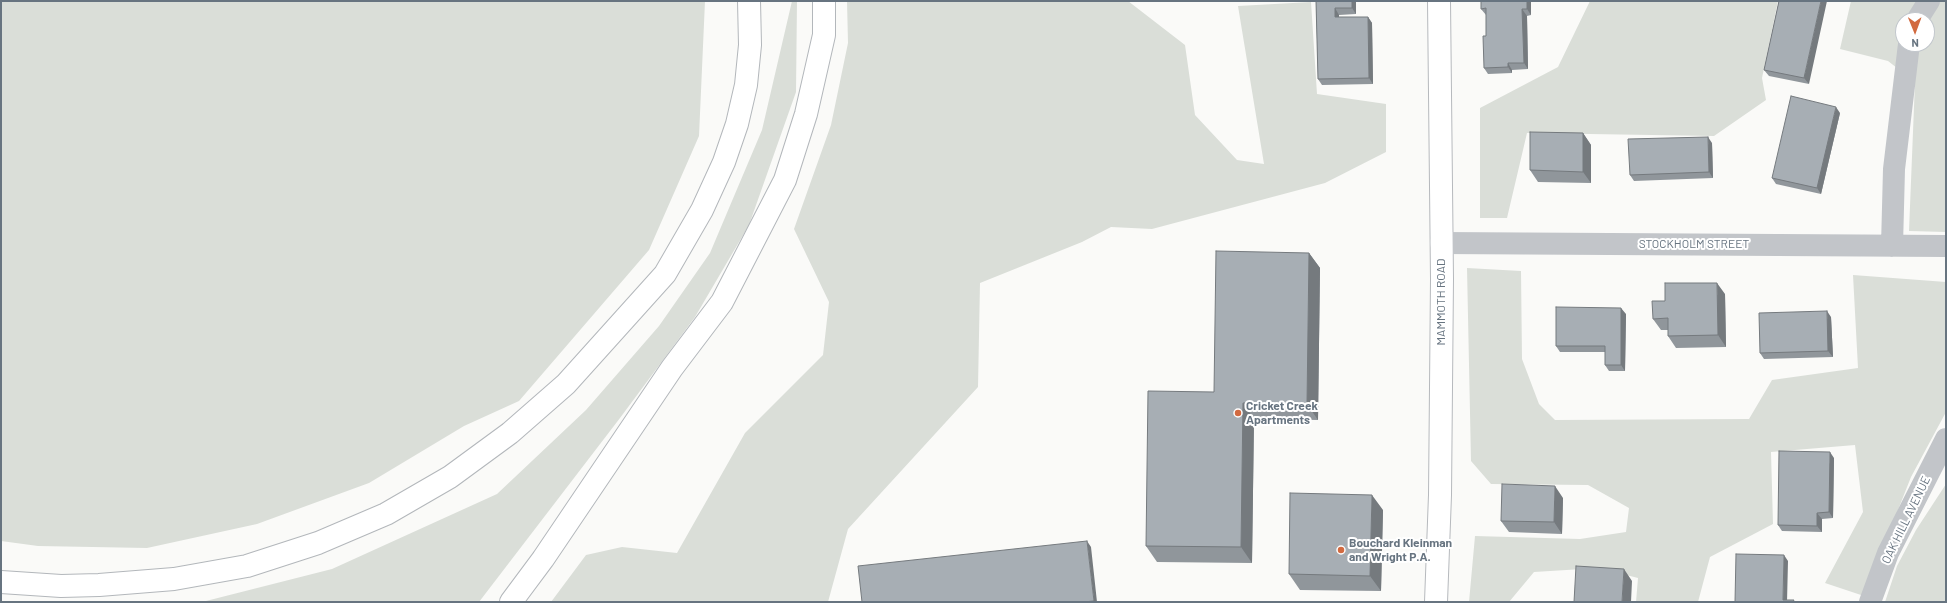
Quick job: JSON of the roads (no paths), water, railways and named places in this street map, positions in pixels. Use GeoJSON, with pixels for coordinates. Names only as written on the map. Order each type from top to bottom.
{"type":"FeatureCollection","features":[{"type":"Feature","properties":{"kind":"main road"},"geometry":{"type":"LineString","coordinates":[[1,582],[61,586],[99,586],[174,579],[247,566],[318,543],[386,514],[450,477],[510,433],[566,384],[665,274],[702,210],[724,162],[737,124],[746,85],[750,44],[748,1]]}},
{"type":"Feature","properties":{"kind":"main road"},"geometry":{"type":"LineString","coordinates":[[511,602],[543,559],[672,368],[722,302],[784,180],[806,114],[824,35],[824,1]]}},
{"type":"Feature","properties":{"kind":"main road","name":"MAMMOTH ROAD"},"geometry":{"type":"LineString","coordinates":[[1436,602],[1440,495],[1441,243],[1439,1]]}},
{"type":"Feature","properties":{"kind":"street"},"geometry":{"type":"LineString","coordinates":[[1922,12],[1929,1]]}},
{"type":"Feature","properties":{"kind":"street"},"geometry":{"type":"LineString","coordinates":[[1892,246],[1894,170],[1908,52]]}},
{"type":"Feature","properties":{"kind":"street","name":"STOCKHOLM STREET"},"geometry":{"type":"LineString","coordinates":[[1441,243],[1946,246]]}},
{"type":"Feature","properties":{"kind":"street","name":"OAK HILL AVENUE"},"geometry":{"type":"LineString","coordinates":[[1870,602],[1888,553],[1946,439]]}},
{"type":"Feature","properties":{"kind":"place","name":"Cricket Creek Apartments"},"geometry":{"type":"Point","coordinates":[1238,413]}},
{"type":"Feature","properties":{"kind":"place","name":"Bouchard Kleinman and Wright P.A."},"geometry":{"type":"Point","coordinates":[1341,550]}}]}
